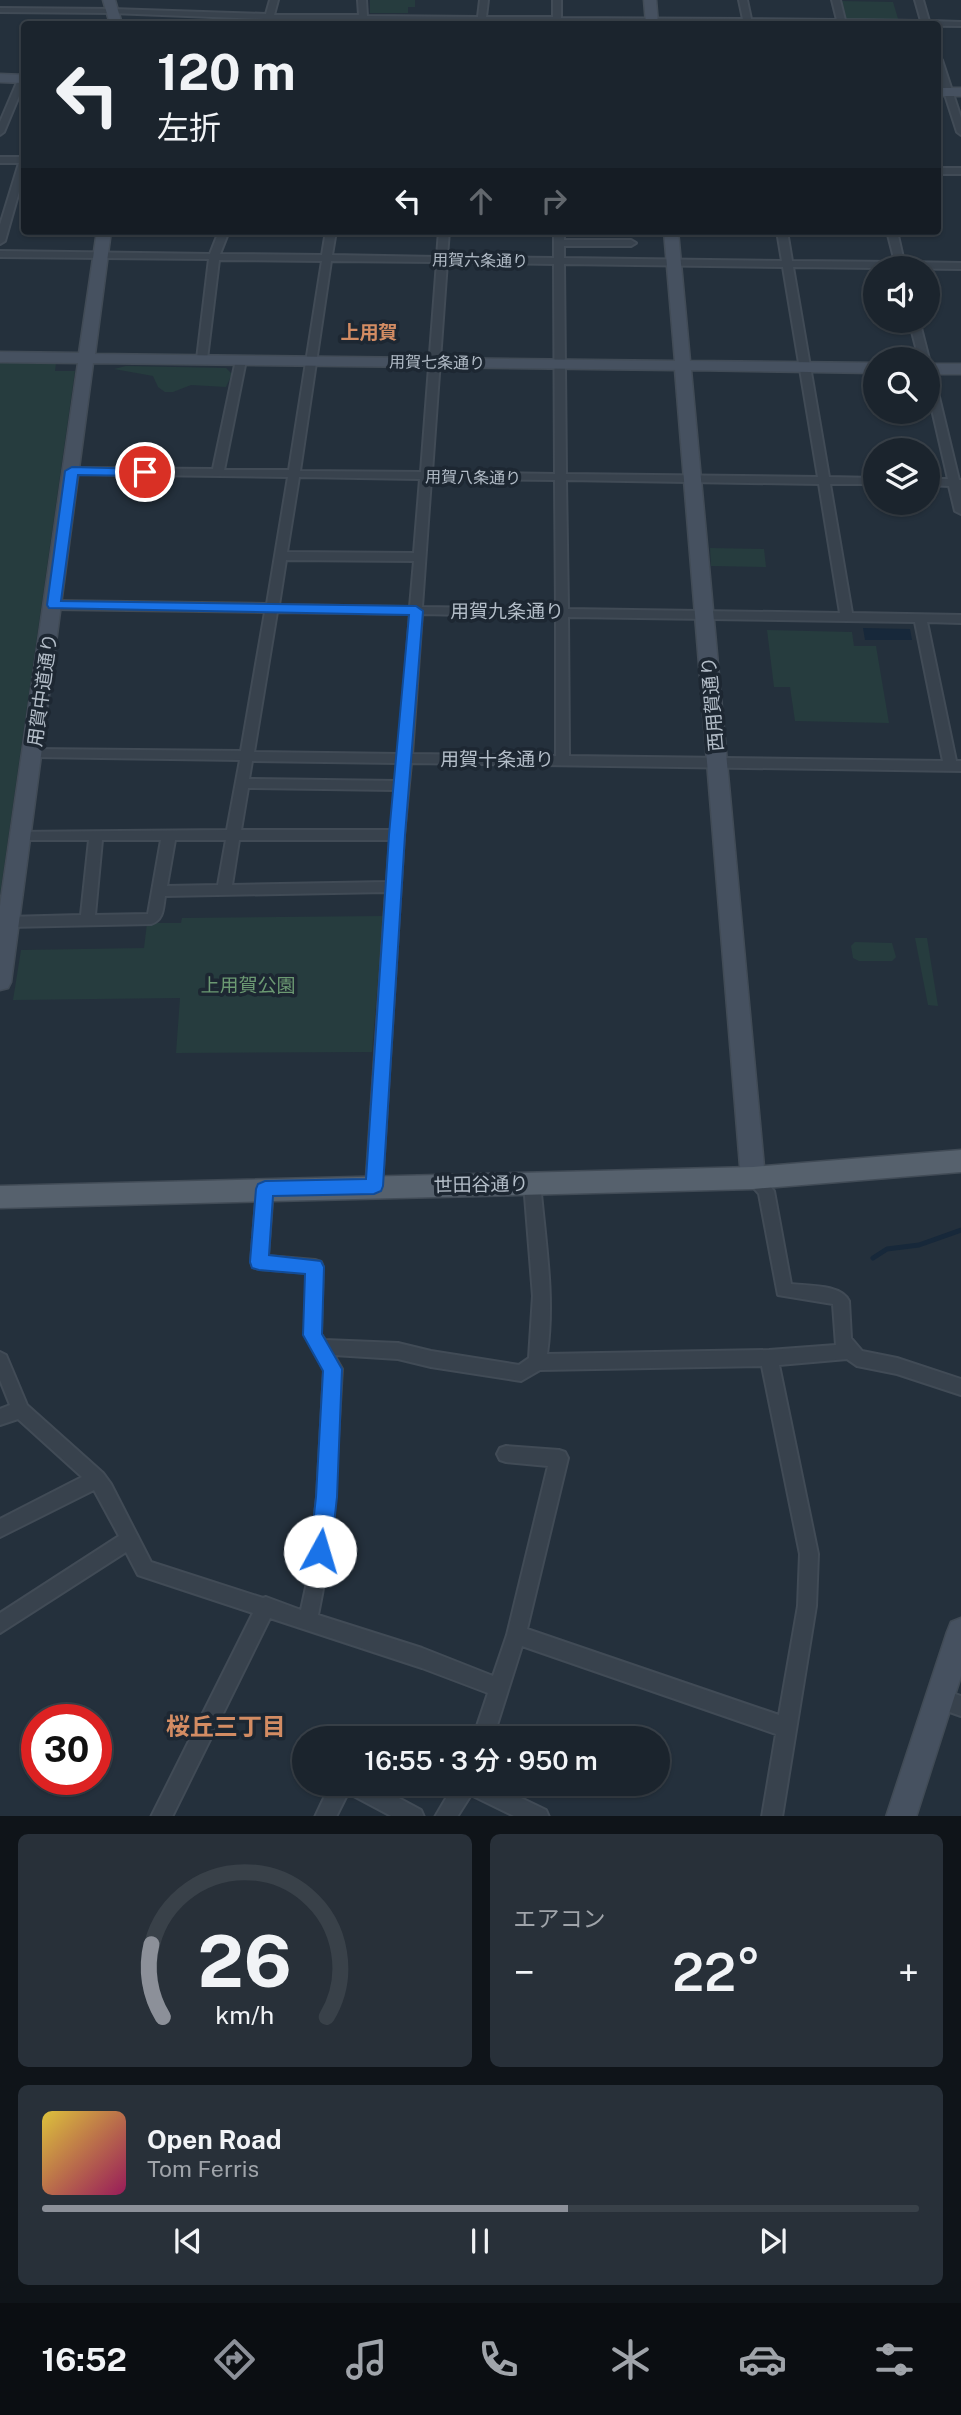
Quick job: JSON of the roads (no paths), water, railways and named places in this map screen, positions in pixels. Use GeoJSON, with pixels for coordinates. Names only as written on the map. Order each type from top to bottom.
{"type":"FeatureCollection","features":[{"type":"Feature","properties":{"kind":"main road","name":"世田谷通り"},"geometry":{"type":"LineString","coordinates":[[0,1196],[753,1178],[961,1161]]}},
{"type":"Feature","properties":{"kind":"street"},"geometry":{"type":"LineString","coordinates":[[16,0],[17,11]]}},
{"type":"Feature","properties":{"kind":"street"},"geometry":{"type":"LineString","coordinates":[[269,21],[274,0]]}},
{"type":"Feature","properties":{"kind":"street"},"geometry":{"type":"LineString","coordinates":[[0,10],[50,15],[110,6],[269,21],[363,21],[362,0]]}},
{"type":"Feature","properties":{"kind":"street"},"geometry":{"type":"LineString","coordinates":[[482,21],[484,0]]}},
{"type":"Feature","properties":{"kind":"street"},"geometry":{"type":"LineString","coordinates":[[557,0],[557,21]]}},
{"type":"Feature","properties":{"kind":"street"},"geometry":{"type":"LineString","coordinates":[[650,0],[652,21]]}},
{"type":"Feature","properties":{"kind":"street"},"geometry":{"type":"LineString","coordinates":[[743,0],[748,21]]}},
{"type":"Feature","properties":{"kind":"street"},"geometry":{"type":"LineString","coordinates":[[836,0],[840,21]]}},
{"type":"Feature","properties":{"kind":"street"},"geometry":{"type":"LineString","coordinates":[[919,0],[925,21]]}},
{"type":"Feature","properties":{"kind":"street"},"geometry":{"type":"LineString","coordinates":[[941,24],[961,24]]}},
{"type":"Feature","properties":{"kind":"street"},"geometry":{"type":"LineString","coordinates":[[941,69],[961,132]]}},
{"type":"Feature","properties":{"kind":"street"},"geometry":{"type":"LineString","coordinates":[[0,78],[21,78]]}},
{"type":"Feature","properties":{"kind":"street"},"geometry":{"type":"LineString","coordinates":[[0,132],[21,85]]}},
{"type":"Feature","properties":{"kind":"street"},"geometry":{"type":"LineString","coordinates":[[0,160],[21,160]]}},
{"type":"Feature","properties":{"kind":"street"},"geometry":{"type":"LineString","coordinates":[[0,240],[21,170]]}},
{"type":"Feature","properties":{"kind":"street"},"geometry":{"type":"LineString","coordinates":[[941,171],[961,171]]}},
{"type":"Feature","properties":{"kind":"street","name":"用賀中道通り"},"geometry":{"type":"LineString","coordinates":[[0,982],[6,911],[33,753],[103,235]]}},
{"type":"Feature","properties":{"kind":"street"},"geometry":{"type":"LineString","coordinates":[[202,359],[214,257],[222,235]]}},
{"type":"Feature","properties":{"kind":"street"},"geometry":{"type":"LineString","coordinates":[[224,889],[249,754],[330,235]]}},
{"type":"Feature","properties":{"kind":"street"},"geometry":{"type":"LineString","coordinates":[[374,1186],[397,835],[421,557],[444,235]]}},
{"type":"Feature","properties":{"kind":"street","name":"西用賀通り"},"geometry":{"type":"LineString","coordinates":[[671,235],[753,1178]]}},
{"type":"Feature","properties":{"kind":"street"},"geometry":{"type":"LineString","coordinates":[[783,235],[846,617]]}},
{"type":"Feature","properties":{"kind":"street"},"geometry":{"type":"LineString","coordinates":[[893,235],[898,256]]}},
{"type":"Feature","properties":{"kind":"street"},"geometry":{"type":"LineString","coordinates":[[563,759],[559,237],[631,243]]}},
{"type":"Feature","properties":{"kind":"street","name":"用賀六条通り"},"geometry":{"type":"LineString","coordinates":[[0,254],[863,266]]}},
{"type":"Feature","properties":{"kind":"street","name":"用賀六条通り"},"geometry":{"type":"LineString","coordinates":[[940,266],[961,266]]}},
{"type":"Feature","properties":{"kind":"street","name":"用賀七条通り"},"geometry":{"type":"LineString","coordinates":[[0,357],[863,368]]}},
{"type":"Feature","properties":{"kind":"street"},"geometry":{"type":"LineString","coordinates":[[218,474],[241,360]]}},
{"type":"Feature","properties":{"kind":"street"},"geometry":{"type":"LineString","coordinates":[[940,370],[961,369]]}},
{"type":"Feature","properties":{"kind":"street"},"geometry":{"type":"LineString","coordinates":[[940,416],[958,483],[961,511]]}},
{"type":"Feature","properties":{"kind":"street","name":"用賀八条通り"},"geometry":{"type":"LineString","coordinates":[[72,471],[863,481]]}},
{"type":"Feature","properties":{"kind":"street"},"geometry":{"type":"LineString","coordinates":[[940,482],[958,483]]}},
{"type":"Feature","properties":{"kind":"street"},"geometry":{"type":"LineString","coordinates":[[281,556],[421,557]]}},
{"type":"Feature","properties":{"kind":"street","name":"用賀九条通り"},"geometry":{"type":"LineString","coordinates":[[54,605],[961,619]]}},
{"type":"Feature","properties":{"kind":"street"},"geometry":{"type":"LineString","coordinates":[[920,618],[955,766]]}},
{"type":"Feature","properties":{"kind":"street","name":"用賀十条通り"},"geometry":{"type":"LineString","coordinates":[[33,753],[955,766]]}},
{"type":"Feature","properties":{"kind":"street"},"geometry":{"type":"LineString","coordinates":[[243,783],[402,786]]}},
{"type":"Feature","properties":{"kind":"street"},"geometry":{"type":"LineString","coordinates":[[21,835],[397,835]]}},
{"type":"Feature","properties":{"kind":"street"},"geometry":{"type":"LineString","coordinates":[[87,922],[96,835]]}},
{"type":"Feature","properties":{"kind":"street"},"geometry":{"type":"LineString","coordinates":[[6,911],[87,922],[151,919],[155,917],[169,835]]}},
{"type":"Feature","properties":{"kind":"street"},"geometry":{"type":"LineString","coordinates":[[159,891],[394,887]]}},
{"type":"Feature","properties":{"kind":"street"},"geometry":{"type":"LineString","coordinates":[[753,1178],[766,1191],[784,1290],[836,1297],[841,1301],[842,1341],[857,1358],[897,1366],[961,1387]]}},
{"type":"Feature","properties":{"kind":"street"},"geometry":{"type":"LineString","coordinates":[[532,1183],[539,1295],[540,1342],[537,1362]]}},
{"type":"Feature","properties":{"kind":"street"},"geometry":{"type":"LineString","coordinates":[[265,1189],[259,1262],[315,1267],[313,1335],[333,1369],[326,1497],[317,1578],[308,1620]]}},
{"type":"Feature","properties":{"kind":"street"},"geometry":{"type":"LineString","coordinates":[[321,1347],[398,1351],[521,1373],[537,1362],[769,1358],[850,1351]]}},
{"type":"Feature","properties":{"kind":"street"},"geometry":{"type":"LineString","coordinates":[[769,1358],[809,1554],[807,1606],[772,1816]]}},
{"type":"Feature","properties":{"kind":"street"},"geometry":{"type":"LineString","coordinates":[[0,1360],[21,1410],[97,1479],[145,1569],[422,1658],[500,1688]]}},
{"type":"Feature","properties":{"kind":"street"},"geometry":{"type":"LineString","coordinates":[[0,1417],[21,1410]]}},
{"type":"Feature","properties":{"kind":"street"},"geometry":{"type":"LineString","coordinates":[[487,1726],[516,1635],[559,1458],[506,1454]]}},
{"type":"Feature","properties":{"kind":"street"},"geometry":{"type":"LineString","coordinates":[[0,1528],[97,1479]]}},
{"type":"Feature","properties":{"kind":"street"},"geometry":{"type":"LineString","coordinates":[[0,1624],[128,1540]]}},
{"type":"Feature","properties":{"kind":"street"},"geometry":{"type":"LineString","coordinates":[[160,1816],[266,1606]]}},
{"type":"Feature","properties":{"kind":"street"},"geometry":{"type":"LineString","coordinates":[[901,1816],[950,1702],[961,1632]]}},
{"type":"Feature","properties":{"kind":"street"},"geometry":{"type":"LineString","coordinates":[[516,1635],[788,1728]]}},
{"type":"Feature","properties":{"kind":"street"},"geometry":{"type":"LineString","coordinates":[[325,1816],[335,1796]]}},
{"type":"Feature","properties":{"kind":"street"},"geometry":{"type":"LineString","coordinates":[[375,1796],[414,1816]]}},
{"type":"Feature","properties":{"kind":"street"},"geometry":{"type":"LineString","coordinates":[[445,1816],[458,1796]]}},
{"type":"Feature","properties":{"kind":"street"},"geometry":{"type":"LineString","coordinates":[[495,1796],[539,1816]]}},
{"type":"Feature","properties":{"kind":"water"},"geometry":{"type":"Polygon","coordinates":[[[863,628],[910,629],[912,640],[865,640],[863,628]]]}},
{"type":"Feature","properties":{"kind":"waterway"},"geometry":{"type":"LineString","coordinates":[[873,1258],[887,1249],[919,1245],[961,1230]]}},
{"type":"Feature","properties":{"kind":"district","name":"上用賀"},"geometry":{"type":"Point","coordinates":[369,332]}},
{"type":"Feature","properties":{"kind":"district","name":"桜丘三丁目"},"geometry":{"type":"Point","coordinates":[226,1727]}},
{"type":"Feature","properties":{"kind":"park label","name":"上用賀公園"},"geometry":{"type":"Point","coordinates":[248,985]}}]}
